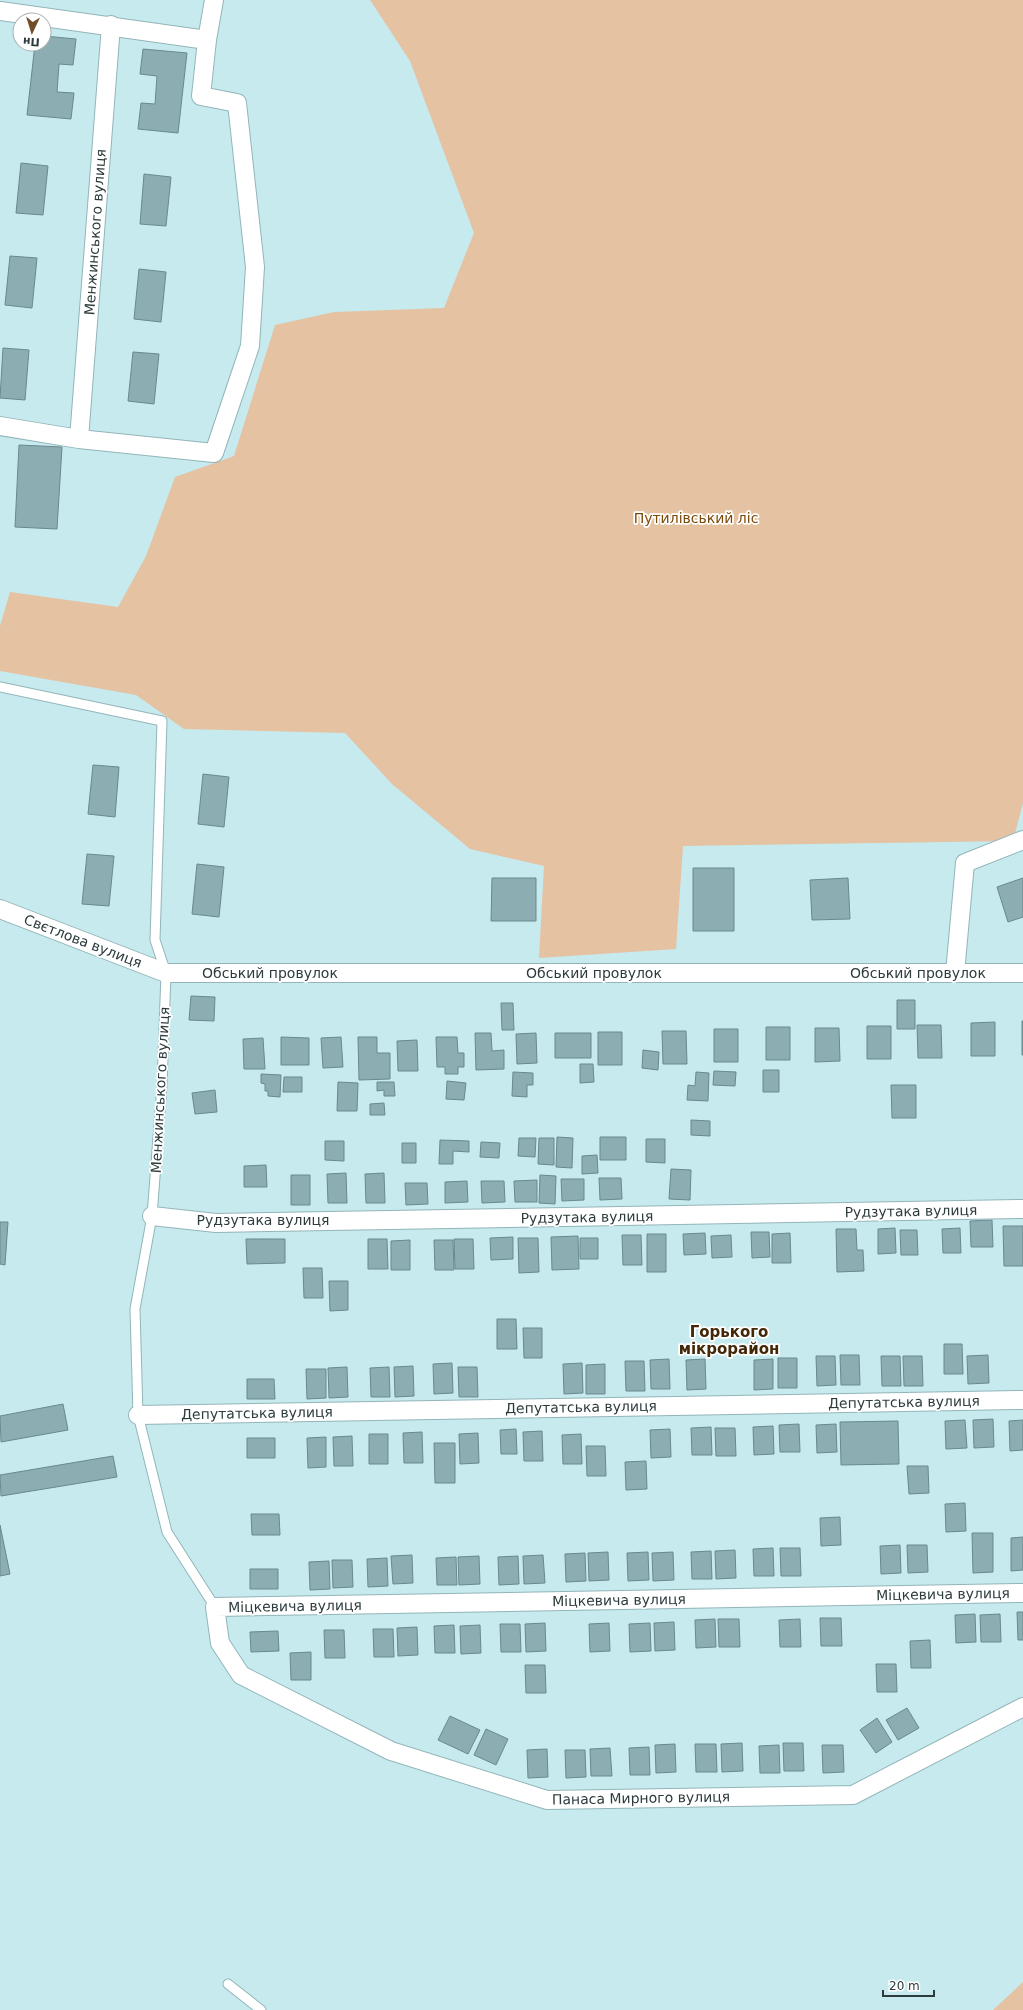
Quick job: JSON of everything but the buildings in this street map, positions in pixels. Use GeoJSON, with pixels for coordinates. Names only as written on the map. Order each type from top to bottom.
{"type":"FeatureCollection","features":[{"type":"Feature","properties":{"kind":"street"},"geometry":{"type":"LineString","coordinates":[[0,426],[80,439],[214,452],[250,346],[255,267],[237,103],[202,96],[207,40],[214,0]]}},
{"type":"Feature","properties":{"kind":"street"},"geometry":{"type":"LineString","coordinates":[[0,11],[111,25],[207,40]]}},
{"type":"Feature","properties":{"kind":"street","name":"Менжинського вулиця"},"geometry":{"type":"LineString","coordinates":[[80,439],[111,25]]}},
{"type":"Feature","properties":{"kind":"street"},"geometry":{"type":"LineString","coordinates":[[955,973],[965,863],[1023,840]]}},
{"type":"Feature","properties":{"kind":"street","name":"Свєтлова вулиця"},"geometry":{"type":"LineString","coordinates":[[0,909],[166,973]]}},
{"type":"Feature","properties":{"kind":"street","name":"Обський провулок"},"geometry":{"type":"LineString","coordinates":[[166,973],[1023,973]]}},
{"type":"Feature","properties":{"kind":"street","name":"Рудзутака вулиця"},"geometry":{"type":"LineString","coordinates":[[152,1216],[216,1223],[1023,1209]]}},
{"type":"Feature","properties":{"kind":"street","name":"Депутатська вулиця"},"geometry":{"type":"LineString","coordinates":[[138,1415],[1023,1400]]}},
{"type":"Feature","properties":{"kind":"street","name":"Міцкевича вулиця"},"geometry":{"type":"LineString","coordinates":[[215,1607],[1023,1593]]}},
{"type":"Feature","properties":{"kind":"street","name":"Панаса Мирного вулиця"},"geometry":{"type":"LineString","coordinates":[[215,1607],[220,1643],[241,1676],[391,1751],[547,1800],[853,1795],[1023,1707]]}},
{"type":"Feature","properties":{"kind":"lane","name":"Менжинського вулиця"},"geometry":{"type":"LineString","coordinates":[[0,687],[162,721],[155,940],[166,973],[162,1085],[152,1216],[135,1310],[138,1415],[167,1532],[215,1607]]}},
{"type":"Feature","properties":{"kind":"lane"},"geometry":{"type":"LineString","coordinates":[[228,1984],[261,2010]]}},
{"type":"Feature","properties":{"kind":"green space","name":"Путилівський ліс"},"geometry":{"type":"Polygon","coordinates":[[[370,0],[1023,0],[1023,803],[1013,841],[683,846],[676,949],[539,958],[544,866],[470,849],[392,784],[345,733],[184,729],[136,695],[0,671],[0,626],[10,592],[118,607],[146,556],[175,477],[234,456],[275,325],[334,312],[444,308],[474,233],[410,61],[370,0]]]}},
{"type":"Feature","properties":{"kind":"green space"},"geometry":{"type":"Polygon","coordinates":[[[1023,1982],[1023,2010],[993,2010],[1023,1982]]]}},
{"type":"Feature","properties":{"kind":"district","name":"Горького мікрорайон"},"geometry":{"type":"Point","coordinates":[729,1340]}}]}
